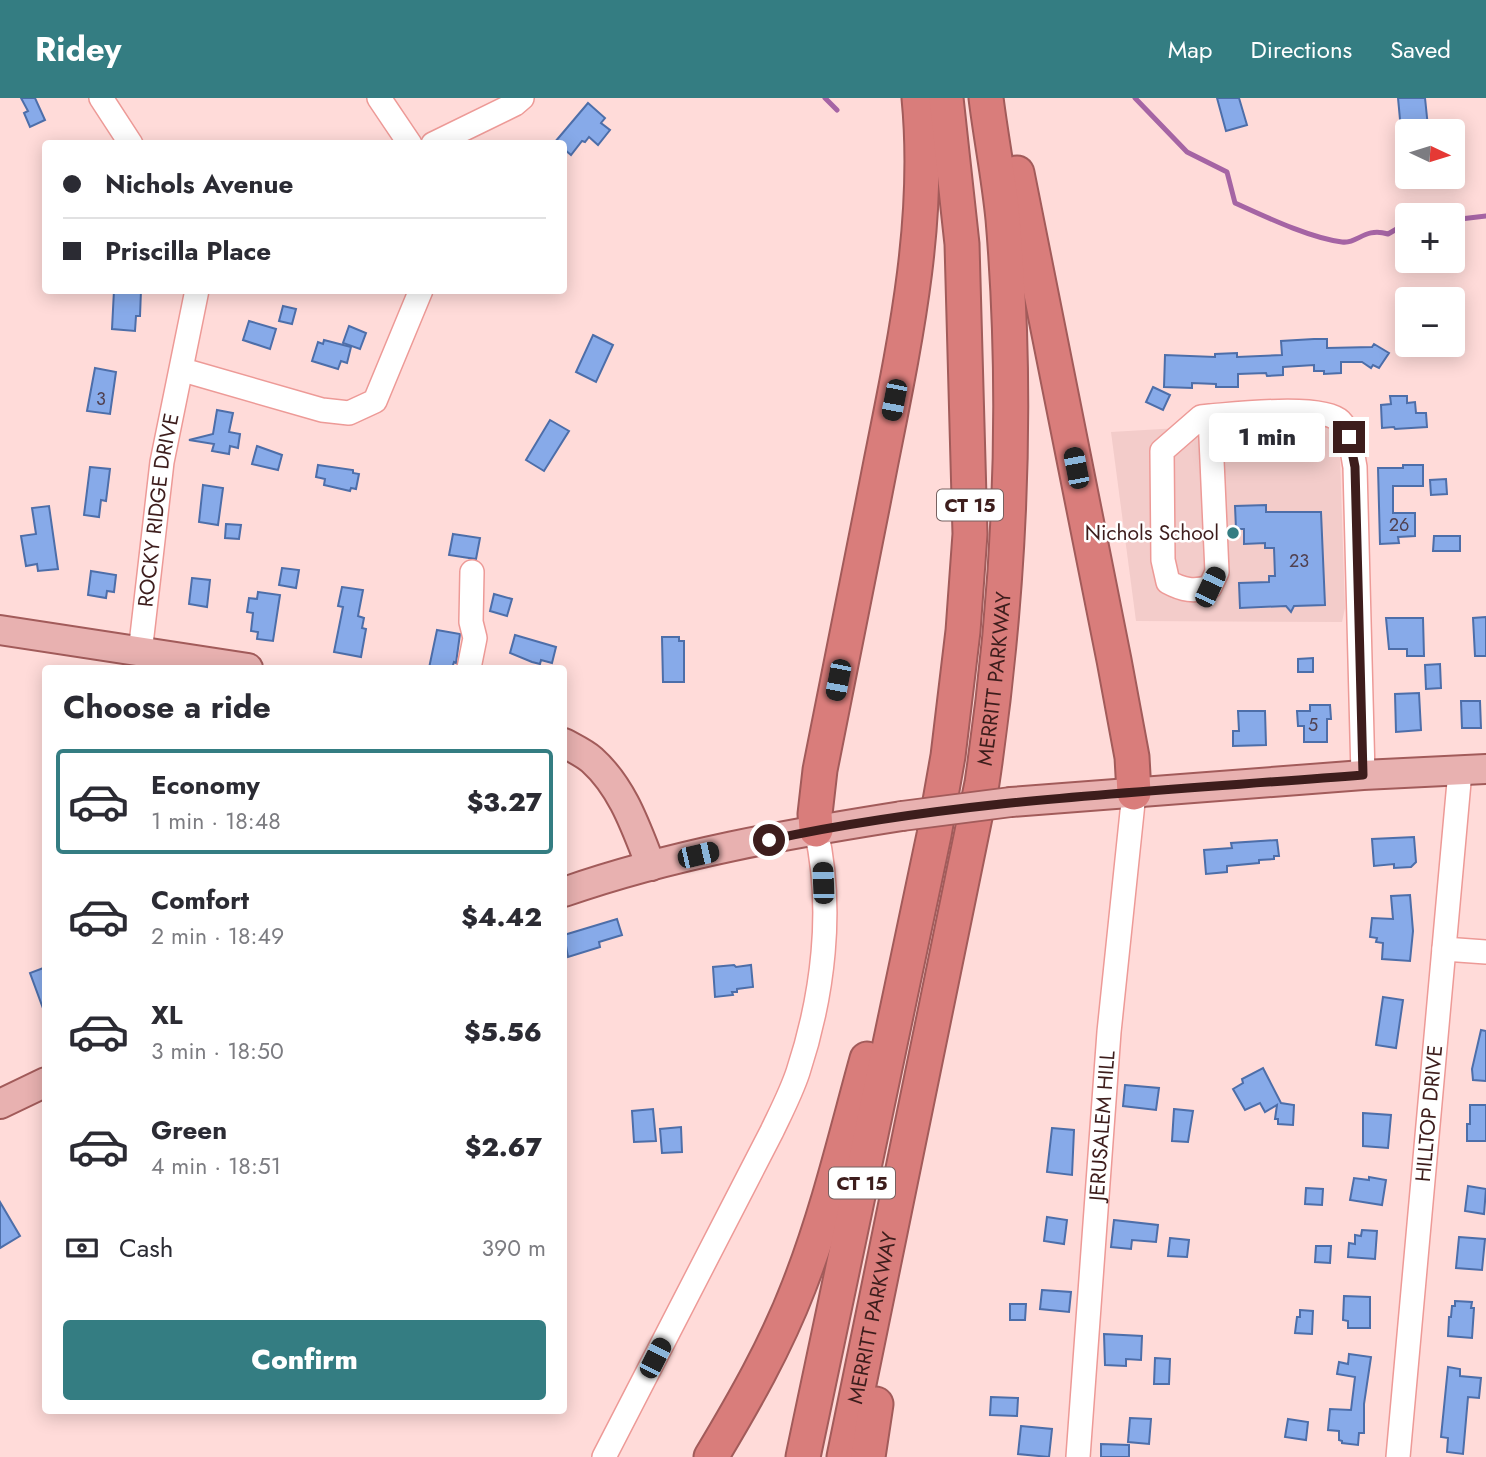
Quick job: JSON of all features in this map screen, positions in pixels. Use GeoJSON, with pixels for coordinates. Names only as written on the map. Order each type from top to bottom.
{"type":"FeatureCollection","features":[{"type":"Feature","properties":{"kind":"highway"},"geometry":{"type":"LineString","coordinates":[[816,830],[820,771],[910,319],[919,233],[922,127],[919,98]]}},
{"type":"Feature","properties":{"kind":"highway","name":"MERRITT PARKWAY"},"geometry":{"type":"LineString","coordinates":[[803,1457],[919,908],[948,756],[964,631],[970,534],[962,244],[946,98]]}},
{"type":"Feature","properties":{"kind":"highway","name":"MERRITT PARKWAY"},"geometry":{"type":"LineString","coordinates":[[844,1457],[982,783],[997,682],[1006,579],[1011,433],[1010,315],[1003,216],[986,98]]}},
{"type":"Feature","properties":{"kind":"highway"},"geometry":{"type":"LineString","coordinates":[[1002,98],[1114,660],[1132,757],[1134,793]]}},
{"type":"Feature","properties":{"kind":"highway"},"geometry":{"type":"LineString","coordinates":[[711,1457],[761,1371],[800,1285],[822,1220],[891,971],[919,908]]}},
{"type":"Feature","properties":{"kind":"highway"},"geometry":{"type":"LineString","coordinates":[[868,1457],[925,1119],[939,995]]}},
{"type":"Feature","properties":{"kind":"main road"},"geometry":{"type":"LineString","coordinates":[[0,630],[226,665]]}},
{"type":"Feature","properties":{"kind":"main road"},"geometry":{"type":"LineString","coordinates":[[567,745],[591,759],[612,782],[627,805],[651,866]]}},
{"type":"Feature","properties":{"kind":"main road"},"geometry":{"type":"LineString","coordinates":[[567,891],[651,866],[816,830],[902,816],[1011,802],[1363,775],[1473,770]]}},
{"type":"Feature","properties":{"kind":"main road"},"geometry":{"type":"LineString","coordinates":[[0,1104],[42,1084]]}},
{"type":"Feature","properties":{"kind":"street"},"geometry":{"type":"LineString","coordinates":[[101,98],[128,140]]}},
{"type":"Feature","properties":{"kind":"street"},"geometry":{"type":"LineString","coordinates":[[379,98],[407,140]]}},
{"type":"Feature","properties":{"kind":"street"},"geometry":{"type":"LineString","coordinates":[[441,140],[522,98]]}},
{"type":"Feature","properties":{"kind":"street","name":"ROCKY RIDGE DRIVE"},"geometry":{"type":"LineString","coordinates":[[140,653],[162,462],[183,370],[196,294]]}},
{"type":"Feature","properties":{"kind":"street"},"geometry":{"type":"LineString","coordinates":[[183,370],[322,410],[349,413],[375,401],[419,294]]}},
{"type":"Feature","properties":{"kind":"street"},"geometry":{"type":"LineString","coordinates":[[1206,416],[1217,572],[1210,587],[1198,591],[1180,588],[1168,582],[1163,560],[1162,452],[1206,416],[1307,411],[1329,414],[1340,421],[1349,437],[1355,467],[1363,775]]}},
{"type":"Feature","properties":{"kind":"street"},"geometry":{"type":"LineString","coordinates":[[470,665],[475,639],[471,622],[472,572]]}},
{"type":"Feature","properties":{"kind":"street","name":"HILLTOP DRIVE"},"geometry":{"type":"LineString","coordinates":[[1398,1457],[1444,950],[1473,770]]}},
{"type":"Feature","properties":{"kind":"street","name":"JERUSALEM HILL"},"geometry":{"type":"LineString","coordinates":[[1078,1457],[1109,1032],[1134,793]]}},
{"type":"Feature","properties":{"kind":"street"},"geometry":{"type":"LineString","coordinates":[[604,1457],[772,1131],[797,1076],[810,1032],[822,955],[822,860],[816,830]]}},
{"type":"Feature","properties":{"kind":"street"},"geometry":{"type":"LineString","coordinates":[[1444,950],[1486,952]]}},
{"type":"Feature","properties":{"kind":"shaded area","name":"Nichols School"},"geometry":{"type":"Polygon","coordinates":[[[1313,420],[1325,422],[1332,430],[1340,458],[1345,608],[1342,622],[1136,621],[1111,432],[1313,420]]]}},
{"type":"Feature","properties":{"kind":"building"},"geometry":{"type":"Polygon","coordinates":[[[21,98],[35,98],[45,120],[30,127],[24,113],[28,111],[21,98]]]}},
{"type":"Feature","properties":{"kind":"building"},"geometry":{"type":"Polygon","coordinates":[[[1217,98],[1239,98],[1247,125],[1226,131],[1217,98]]]}},
{"type":"Feature","properties":{"kind":"building"},"geometry":{"type":"Polygon","coordinates":[[[1398,98],[1425,98],[1427,119],[1400,119],[1398,98]]]}},
{"type":"Feature","properties":{"kind":"building"},"geometry":{"type":"Polygon","coordinates":[[[588,103],[605,118],[601,123],[610,130],[598,145],[589,137],[585,142],[582,141],[571,155],[567,152],[567,140],[557,140],[588,103]]]}},
{"type":"Feature","properties":{"kind":"building"},"geometry":{"type":"Polygon","coordinates":[[[114,294],[141,294],[140,316],[136,316],[135,331],[112,329],[114,294]]]}},
{"type":"Feature","properties":{"kind":"building"},"geometry":{"type":"Polygon","coordinates":[[[283,306],[296,309],[292,324],[279,321],[283,306]]]}},
{"type":"Feature","properties":{"kind":"building"},"geometry":{"type":"Polygon","coordinates":[[[249,321],[276,329],[270,349],[243,340],[249,321]]]}},
{"type":"Feature","properties":{"kind":"building"},"geometry":{"type":"Polygon","coordinates":[[[349,326],[366,333],[360,349],[343,343],[349,326]]]}},
{"type":"Feature","properties":{"kind":"building"},"geometry":{"type":"Polygon","coordinates":[[[593,335],[613,345],[596,382],[576,372],[593,335]]]}},
{"type":"Feature","properties":{"kind":"building"},"geometry":{"type":"Polygon","coordinates":[[[1327,339],[1327,348],[1372,347],[1374,344],[1389,353],[1379,368],[1373,365],[1371,368],[1362,362],[1341,362],[1341,373],[1324,374],[1324,371],[1314,371],[1314,365],[1283,367],[1283,375],[1238,374],[1238,387],[1192,383],[1192,388],[1164,387],[1165,355],[1282,355],[1281,341],[1327,339]]]}},
{"type":"Feature","properties":{"kind":"building"},"geometry":{"type":"Polygon","coordinates":[[[324,340],[351,347],[347,363],[341,361],[338,369],[312,361],[318,342],[323,344],[324,340]]]}},
{"type":"Feature","properties":{"kind":"building"},"geometry":{"type":"Polygon","coordinates":[[[95,368],[116,372],[110,414],[87,411],[95,368]]]}},
{"type":"Feature","properties":{"kind":"building"},"geometry":{"type":"Polygon","coordinates":[[[1153,387],[1170,395],[1163,410],[1146,402],[1153,387]]]}},
{"type":"Feature","properties":{"kind":"building"},"geometry":{"type":"Polygon","coordinates":[[[1390,396],[1407,396],[1407,403],[1415,402],[1416,413],[1426,413],[1427,427],[1382,428],[1381,405],[1391,404],[1390,396]]]}},
{"type":"Feature","properties":{"kind":"building"},"geometry":{"type":"Polygon","coordinates":[[[217,410],[233,413],[229,432],[240,434],[238,448],[230,446],[229,454],[212,451],[214,444],[189,440],[213,434],[217,410]]]}},
{"type":"Feature","properties":{"kind":"building"},"geometry":{"type":"Polygon","coordinates":[[[550,420],[569,431],[544,471],[526,460],[550,420]]]}},
{"type":"Feature","properties":{"kind":"building"},"geometry":{"type":"Polygon","coordinates":[[[257,446],[282,455],[278,470],[252,464],[257,446]]]}},
{"type":"Feature","properties":{"kind":"building"},"geometry":{"type":"Polygon","coordinates":[[[318,465],[353,470],[353,473],[359,474],[356,489],[351,488],[350,491],[324,485],[325,479],[316,477],[318,465]]]}},
{"type":"Feature","properties":{"kind":"building"},"geometry":{"type":"Polygon","coordinates":[[[1403,465],[1423,465],[1423,486],[1393,486],[1393,513],[1415,513],[1415,536],[1398,537],[1399,543],[1380,544],[1378,468],[1403,468],[1403,465]]]}},
{"type":"Feature","properties":{"kind":"building"},"geometry":{"type":"Polygon","coordinates":[[[90,467],[110,469],[106,501],[101,500],[99,517],[84,515],[90,467]]]}},
{"type":"Feature","properties":{"kind":"building"},"geometry":{"type":"Polygon","coordinates":[[[1446,479],[1447,494],[1431,495],[1430,480],[1446,479]]]}},
{"type":"Feature","properties":{"kind":"building"},"geometry":{"type":"Polygon","coordinates":[[[203,485],[223,488],[218,525],[199,522],[203,485]]]}},
{"type":"Feature","properties":{"kind":"building"},"geometry":{"type":"Polygon","coordinates":[[[1266,505],[1266,512],[1321,512],[1325,605],[1294,606],[1291,612],[1286,606],[1240,608],[1239,583],[1269,582],[1269,576],[1275,576],[1274,548],[1265,548],[1265,543],[1244,544],[1244,529],[1236,529],[1235,506],[1266,505]]]}},
{"type":"Feature","properties":{"kind":"building"},"geometry":{"type":"Polygon","coordinates":[[[49,506],[58,569],[38,571],[37,564],[26,566],[21,536],[36,534],[32,508],[49,506]]]}},
{"type":"Feature","properties":{"kind":"building"},"geometry":{"type":"Polygon","coordinates":[[[226,524],[241,525],[239,539],[225,538],[226,524]]]}},
{"type":"Feature","properties":{"kind":"building"},"geometry":{"type":"Polygon","coordinates":[[[453,534],[480,538],[476,559],[449,555],[453,534]]]}},
{"type":"Feature","properties":{"kind":"building"},"geometry":{"type":"Polygon","coordinates":[[[1434,536],[1460,536],[1460,551],[1433,551],[1434,536]]]}},
{"type":"Feature","properties":{"kind":"building"},"geometry":{"type":"Polygon","coordinates":[[[282,568],[299,570],[296,588],[279,585],[282,568]]]}},
{"type":"Feature","properties":{"kind":"building"},"geometry":{"type":"Polygon","coordinates":[[[91,571],[116,575],[114,592],[107,591],[106,598],[88,595],[91,571]]]}},
{"type":"Feature","properties":{"kind":"building"},"geometry":{"type":"Polygon","coordinates":[[[192,578],[210,580],[207,607],[189,604],[192,578]]]}},
{"type":"Feature","properties":{"kind":"building"},"geometry":{"type":"Polygon","coordinates":[[[342,587],[363,590],[358,616],[364,618],[362,628],[366,629],[361,657],[334,652],[343,607],[338,606],[342,587]]]}},
{"type":"Feature","properties":{"kind":"building"},"geometry":{"type":"Polygon","coordinates":[[[258,592],[280,595],[273,641],[257,639],[258,632],[251,631],[253,613],[247,612],[249,598],[257,599],[258,592]]]}},
{"type":"Feature","properties":{"kind":"building"},"geometry":{"type":"Polygon","coordinates":[[[494,594],[512,599],[507,616],[490,611],[494,594]]]}},
{"type":"Feature","properties":{"kind":"building"},"geometry":{"type":"Polygon","coordinates":[[[1486,617],[1486,656],[1475,656],[1473,618],[1486,617]]]}},
{"type":"Feature","properties":{"kind":"building"},"geometry":{"type":"Polygon","coordinates":[[[1386,618],[1423,618],[1424,656],[1407,656],[1407,649],[1389,649],[1386,618]]]}},
{"type":"Feature","properties":{"kind":"building"},"geometry":{"type":"Polygon","coordinates":[[[437,630],[460,634],[456,663],[430,665],[437,630]]]}},
{"type":"Feature","properties":{"kind":"building"},"geometry":{"type":"Polygon","coordinates":[[[515,635],[556,647],[552,663],[541,660],[540,664],[510,653],[515,635]]]}},
{"type":"Feature","properties":{"kind":"building"},"geometry":{"type":"Polygon","coordinates":[[[662,637],[679,637],[679,641],[684,641],[684,682],[663,682],[662,637]]]}},
{"type":"Feature","properties":{"kind":"building"},"geometry":{"type":"Polygon","coordinates":[[[1313,658],[1313,672],[1298,672],[1298,659],[1313,658]]]}},
{"type":"Feature","properties":{"kind":"building"},"geometry":{"type":"Polygon","coordinates":[[[1440,664],[1441,688],[1426,689],[1425,665],[1440,664]]]}},
{"type":"Feature","properties":{"kind":"building"},"geometry":{"type":"Polygon","coordinates":[[[1419,693],[1421,730],[1396,732],[1395,694],[1419,693]]]}},
{"type":"Feature","properties":{"kind":"building"},"geometry":{"type":"Polygon","coordinates":[[[1461,701],[1480,701],[1481,728],[1462,728],[1461,701]]]}},
{"type":"Feature","properties":{"kind":"building"},"geometry":{"type":"Polygon","coordinates":[[[1310,705],[1330,705],[1331,719],[1327,719],[1327,742],[1304,742],[1304,726],[1298,726],[1297,711],[1310,711],[1310,705]]]}},
{"type":"Feature","properties":{"kind":"building"},"geometry":{"type":"Polygon","coordinates":[[[1238,711],[1265,711],[1266,745],[1233,746],[1233,731],[1239,731],[1238,711]]]}},
{"type":"Feature","properties":{"kind":"building"},"geometry":{"type":"Polygon","coordinates":[[[1414,837],[1416,862],[1411,867],[1394,868],[1394,864],[1374,866],[1372,839],[1414,837]]]}},
{"type":"Feature","properties":{"kind":"building"},"geometry":{"type":"Polygon","coordinates":[[[1277,840],[1279,856],[1274,856],[1274,859],[1227,866],[1227,872],[1206,874],[1204,850],[1232,848],[1231,843],[1277,840]]]}},
{"type":"Feature","properties":{"kind":"building"},"geometry":{"type":"Polygon","coordinates":[[[1410,895],[1413,931],[1410,961],[1382,959],[1383,943],[1370,937],[1372,918],[1393,919],[1391,896],[1410,895]]]}},
{"type":"Feature","properties":{"kind":"building"},"geometry":{"type":"Polygon","coordinates":[[[617,919],[622,935],[599,942],[600,947],[568,957],[567,934],[617,919]]]}},
{"type":"Feature","properties":{"kind":"building"},"geometry":{"type":"Polygon","coordinates":[[[751,965],[753,987],[737,989],[737,992],[732,992],[733,995],[715,997],[713,967],[751,965]]]}},
{"type":"Feature","properties":{"kind":"building"},"geometry":{"type":"Polygon","coordinates":[[[42,968],[42,1006],[30,973],[42,968]]]}},
{"type":"Feature","properties":{"kind":"building"},"geometry":{"type":"Polygon","coordinates":[[[1383,997],[1403,1000],[1396,1048],[1376,1045],[1383,997]]]}},
{"type":"Feature","properties":{"kind":"building"},"geometry":{"type":"Polygon","coordinates":[[[1481,1030],[1486,1031],[1486,1081],[1473,1080],[1472,1069],[1481,1030]]]}},
{"type":"Feature","properties":{"kind":"building"},"geometry":{"type":"Polygon","coordinates":[[[1263,1068],[1281,1103],[1294,1105],[1293,1125],[1278,1124],[1278,1119],[1275,1119],[1277,1105],[1265,1112],[1260,1103],[1245,1110],[1233,1089],[1243,1083],[1242,1079],[1263,1068]]]}},
{"type":"Feature","properties":{"kind":"building"},"geometry":{"type":"Polygon","coordinates":[[[1125,1085],[1159,1088],[1156,1110],[1123,1106],[1125,1085]]]}},
{"type":"Feature","properties":{"kind":"building"},"geometry":{"type":"Polygon","coordinates":[[[1470,1105],[1486,1105],[1486,1141],[1467,1141],[1470,1105]]]}},
{"type":"Feature","properties":{"kind":"building"},"geometry":{"type":"Polygon","coordinates":[[[653,1109],[656,1141],[634,1142],[632,1111],[653,1109]]]}},
{"type":"Feature","properties":{"kind":"building"},"geometry":{"type":"Polygon","coordinates":[[[1174,1109],[1193,1111],[1188,1142],[1172,1141],[1174,1109]]]}},
{"type":"Feature","properties":{"kind":"building"},"geometry":{"type":"Polygon","coordinates":[[[1363,1113],[1391,1115],[1388,1148],[1363,1146],[1363,1113]]]}},
{"type":"Feature","properties":{"kind":"building"},"geometry":{"type":"Polygon","coordinates":[[[681,1127],[682,1152],[662,1153],[660,1129],[681,1127]]]}},
{"type":"Feature","properties":{"kind":"building"},"geometry":{"type":"Polygon","coordinates":[[[1052,1128],[1074,1130],[1072,1175],[1047,1172],[1052,1128]]]}},
{"type":"Feature","properties":{"kind":"building"},"geometry":{"type":"Polygon","coordinates":[[[1369,1177],[1386,1180],[1382,1205],[1350,1200],[1354,1178],[1369,1180],[1369,1177]]]}},
{"type":"Feature","properties":{"kind":"building"},"geometry":{"type":"Polygon","coordinates":[[[1468,1186],[1486,1189],[1484,1214],[1465,1211],[1468,1186]]]}},
{"type":"Feature","properties":{"kind":"building"},"geometry":{"type":"Polygon","coordinates":[[[1306,1188],[1323,1189],[1322,1205],[1305,1204],[1306,1188]]]}},
{"type":"Feature","properties":{"kind":"building"},"geometry":{"type":"Polygon","coordinates":[[[0,1202],[20,1236],[0,1248],[0,1202]]]}},
{"type":"Feature","properties":{"kind":"building"},"geometry":{"type":"Polygon","coordinates":[[[1047,1217],[1067,1220],[1064,1244],[1044,1241],[1047,1217]]]}},
{"type":"Feature","properties":{"kind":"building"},"geometry":{"type":"Polygon","coordinates":[[[1114,1220],[1158,1225],[1156,1242],[1132,1240],[1131,1249],[1111,1247],[1114,1220]]]}},
{"type":"Feature","properties":{"kind":"building"},"geometry":{"type":"Polygon","coordinates":[[[1362,1230],[1377,1231],[1375,1259],[1348,1257],[1349,1243],[1355,1244],[1355,1235],[1361,1236],[1362,1230]]]}},
{"type":"Feature","properties":{"kind":"building"},"geometry":{"type":"Polygon","coordinates":[[[1459,1237],[1485,1239],[1482,1270],[1456,1268],[1459,1237]]]}},
{"type":"Feature","properties":{"kind":"building"},"geometry":{"type":"Polygon","coordinates":[[[1170,1238],[1189,1240],[1187,1257],[1168,1256],[1170,1238]]]}},
{"type":"Feature","properties":{"kind":"building"},"geometry":{"type":"Polygon","coordinates":[[[1316,1246],[1331,1246],[1330,1263],[1315,1262],[1316,1246]]]}},
{"type":"Feature","properties":{"kind":"building"},"geometry":{"type":"Polygon","coordinates":[[[1042,1290],[1071,1292],[1069,1312],[1040,1309],[1042,1290]]]}},
{"type":"Feature","properties":{"kind":"building"},"geometry":{"type":"Polygon","coordinates":[[[1344,1296],[1370,1297],[1370,1328],[1348,1328],[1348,1321],[1343,1320],[1344,1296]]]}},
{"type":"Feature","properties":{"kind":"building"},"geometry":{"type":"Polygon","coordinates":[[[1455,1301],[1472,1302],[1472,1338],[1448,1336],[1449,1317],[1455,1301]]]}},
{"type":"Feature","properties":{"kind":"building"},"geometry":{"type":"Polygon","coordinates":[[[1010,1304],[1026,1304],[1025,1320],[1010,1320],[1010,1304]]]}},
{"type":"Feature","properties":{"kind":"building"},"geometry":{"type":"Polygon","coordinates":[[[1300,1310],[1313,1311],[1312,1334],[1295,1333],[1300,1310]]]}},
{"type":"Feature","properties":{"kind":"building"},"geometry":{"type":"Polygon","coordinates":[[[1104,1334],[1142,1336],[1141,1360],[1126,1359],[1126,1366],[1105,1365],[1104,1334]]]}},
{"type":"Feature","properties":{"kind":"building"},"geometry":{"type":"Polygon","coordinates":[[[1349,1354],[1371,1357],[1364,1404],[1364,1433],[1359,1433],[1358,1445],[1342,1443],[1339,1440],[1339,1431],[1328,1430],[1330,1409],[1351,1410],[1355,1377],[1337,1374],[1339,1362],[1348,1364],[1349,1354]]]}},
{"type":"Feature","properties":{"kind":"building"},"geometry":{"type":"Polygon","coordinates":[[[1155,1358],[1170,1359],[1169,1384],[1154,1384],[1155,1358]]]}},
{"type":"Feature","properties":{"kind":"building"},"geometry":{"type":"Polygon","coordinates":[[[1448,1367],[1460,1369],[1460,1376],[1481,1378],[1479,1398],[1468,1397],[1463,1454],[1447,1452],[1448,1438],[1441,1437],[1448,1367]]]}},
{"type":"Feature","properties":{"kind":"building"},"geometry":{"type":"Polygon","coordinates":[[[991,1397],[1018,1398],[1017,1416],[990,1415],[991,1397]]]}},
{"type":"Feature","properties":{"kind":"building"},"geometry":{"type":"Polygon","coordinates":[[[1130,1418],[1151,1419],[1149,1444],[1128,1442],[1130,1418]]]}},
{"type":"Feature","properties":{"kind":"building"},"geometry":{"type":"Polygon","coordinates":[[[1288,1419],[1308,1422],[1306,1440],[1285,1437],[1288,1419]]]}},
{"type":"Feature","properties":{"kind":"building"},"geometry":{"type":"Polygon","coordinates":[[[1021,1426],[1052,1429],[1049,1457],[1018,1454],[1021,1426]]]}},
{"type":"Feature","properties":{"kind":"building"},"geometry":{"type":"Polygon","coordinates":[[[1101,1444],[1129,1445],[1129,1457],[1101,1457],[1101,1444]]]}},
{"type":"Feature","properties":{"kind":"waterway"},"geometry":{"type":"LineString","coordinates":[[825,98],[837,110]]}},
{"type":"Feature","properties":{"kind":"waterway"},"geometry":{"type":"LineString","coordinates":[[1135,98],[1187,152],[1227,172],[1235,203],[1302,232],[1329,240],[1348,242],[1367,234],[1388,234],[1395,230]]}},
{"type":"Feature","properties":{"kind":"waterway"},"geometry":{"type":"LineString","coordinates":[[1465,218],[1486,216]]}},
{"type":"Feature","properties":{"kind":"place","name":"Nichols School"},"geometry":{"type":"Point","coordinates":[1233,533]}},
{"type":"Feature","properties":{"kind":"route"},"geometry":{"type":"LineString","coordinates":[[769,840],[902,816],[1011,802],[1363,775],[1355,467],[1349,437]]}}]}
